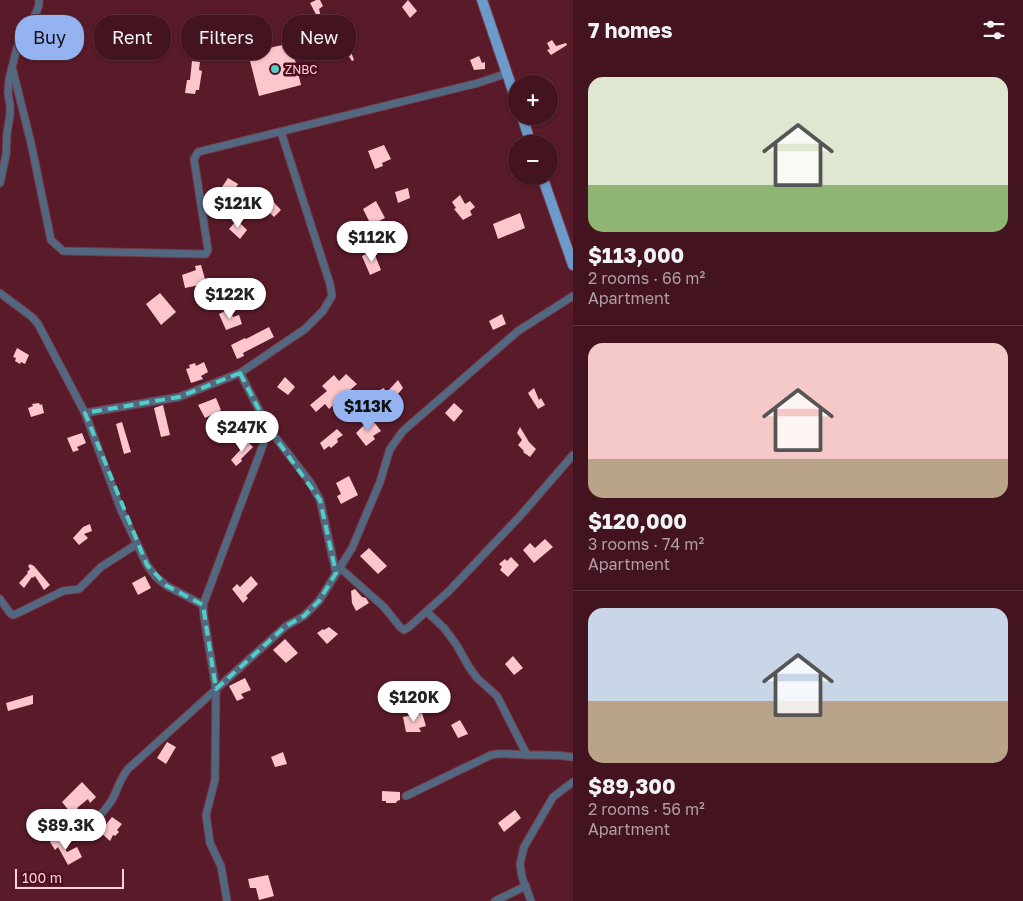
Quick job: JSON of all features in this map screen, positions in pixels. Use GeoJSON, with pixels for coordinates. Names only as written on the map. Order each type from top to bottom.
{"type":"FeatureCollection","features":[{"type":"Feature","properties":{"kind":"main road"},"geometry":{"type":"LineString","coordinates":[[482,0],[508,73]]}},
{"type":"Feature","properties":{"kind":"main road"},"geometry":{"type":"LineString","coordinates":[[545,185],[573,265]]}},
{"type":"Feature","properties":{"kind":"street"},"geometry":{"type":"LineString","coordinates":[[0,183],[6,155],[6,133],[10,105],[8,94],[12,67],[17,48],[36,13],[39,0]]}},
{"type":"Feature","properties":{"kind":"street"},"geometry":{"type":"LineString","coordinates":[[12,67],[52,240],[63,251],[206,254],[208,250],[194,159],[195,154],[202,150],[478,83],[508,73]]}},
{"type":"Feature","properties":{"kind":"street"},"geometry":{"type":"LineString","coordinates":[[85,413],[179,397],[240,373],[305,329],[323,311],[332,296],[330,284],[281,132]]}},
{"type":"Feature","properties":{"kind":"street"},"geometry":{"type":"LineString","coordinates":[[0,292],[38,324],[85,413],[115,493],[147,565],[156,577],[167,586],[203,605]]}},
{"type":"Feature","properties":{"kind":"street"},"geometry":{"type":"LineString","coordinates":[[82,833],[105,810],[128,769],[286,626],[309,611],[319,601],[352,548],[380,482],[390,449],[403,431],[518,331],[573,296]]}},
{"type":"Feature","properties":{"kind":"street"},"geometry":{"type":"LineString","coordinates":[[240,373],[269,428],[310,482],[320,500],[338,571],[384,607],[404,630],[449,591],[573,455]]}},
{"type":"Feature","properties":{"kind":"street"},"geometry":{"type":"LineString","coordinates":[[227,901],[221,866],[210,843],[206,814],[215,780],[216,689],[203,605],[269,428]]}},
{"type":"Feature","properties":{"kind":"street"},"geometry":{"type":"LineString","coordinates":[[0,599],[13,615],[62,591],[79,589],[101,568],[137,544]]}},
{"type":"Feature","properties":{"kind":"street"},"geometry":{"type":"LineString","coordinates":[[427,612],[444,628],[477,678],[497,696],[527,755]]}},
{"type":"Feature","properties":{"kind":"street"},"geometry":{"type":"LineString","coordinates":[[406,796],[491,755],[499,753],[573,756]]}},
{"type":"Feature","properties":{"kind":"street"},"geometry":{"type":"LineString","coordinates":[[530,901],[520,864],[524,847],[552,796],[573,782]]}},
{"type":"Feature","properties":{"kind":"street"},"geometry":{"type":"LineString","coordinates":[[495,901],[526,886]]}},
{"type":"Feature","properties":{"kind":"highlighted area"},"geometry":{"type":"Polygon","coordinates":[[[240,373],[269,429],[320,500],[336,573],[319,601],[304,616],[286,626],[216,689],[203,605],[167,586],[147,565],[85,413],[179,397],[240,373]]]}},
{"type":"Feature","properties":{"kind":"building"},"geometry":{"type":"Polygon","coordinates":[[[320,0],[323,6],[319,9],[320,15],[316,15],[310,3],[320,0]]]}},
{"type":"Feature","properties":{"kind":"building"},"geometry":{"type":"Polygon","coordinates":[[[408,0],[417,11],[410,18],[402,7],[408,0]]]}},
{"type":"Feature","properties":{"kind":"building"},"geometry":{"type":"Polygon","coordinates":[[[552,40],[556,46],[566,43],[567,45],[551,55],[547,50],[550,49],[547,43],[552,40]]]}},
{"type":"Feature","properties":{"kind":"building","name":"ZNBC"},"geometry":{"type":"Polygon","coordinates":[[[282,45],[282,60],[295,60],[301,85],[259,96],[250,60],[272,60],[272,47],[282,45]]]}},
{"type":"Feature","properties":{"kind":"building"},"geometry":{"type":"Polygon","coordinates":[[[479,56],[482,63],[485,62],[485,69],[474,70],[470,60],[479,56]]]}},
{"type":"Feature","properties":{"kind":"building"},"geometry":{"type":"Polygon","coordinates":[[[192,61],[200,62],[199,70],[202,71],[199,90],[196,90],[195,94],[185,93],[187,80],[190,80],[192,61]]]}},
{"type":"Feature","properties":{"kind":"building"},"geometry":{"type":"Polygon","coordinates":[[[384,145],[391,159],[382,163],[383,166],[375,169],[368,151],[384,145]]]}},
{"type":"Feature","properties":{"kind":"building"},"geometry":{"type":"Polygon","coordinates":[[[228,178],[238,184],[233,193],[222,187],[228,178]]]}},
{"type":"Feature","properties":{"kind":"building"},"geometry":{"type":"Polygon","coordinates":[[[408,188],[410,198],[398,203],[395,192],[408,188]]]}},
{"type":"Feature","properties":{"kind":"building"},"geometry":{"type":"Polygon","coordinates":[[[460,195],[465,204],[470,201],[475,207],[470,211],[472,215],[463,220],[454,209],[456,208],[452,202],[460,195]]]}},
{"type":"Feature","properties":{"kind":"building"},"geometry":{"type":"Polygon","coordinates":[[[269,197],[281,210],[274,217],[262,205],[269,197]]]}},
{"type":"Feature","properties":{"kind":"building"},"geometry":{"type":"Polygon","coordinates":[[[376,201],[385,218],[371,225],[363,209],[376,201]]]}},
{"type":"Feature","properties":{"kind":"building"},"geometry":{"type":"Polygon","coordinates":[[[520,213],[525,228],[498,239],[493,224],[520,213]]]}},
{"type":"Feature","properties":{"kind":"building"},"geometry":{"type":"Polygon","coordinates":[[[237,220],[247,230],[240,239],[229,229],[237,220]]]}},
{"type":"Feature","properties":{"kind":"building"},"geometry":{"type":"Polygon","coordinates":[[[373,250],[381,270],[370,275],[362,256],[373,250]]]}},
{"type":"Feature","properties":{"kind":"building"},"geometry":{"type":"Polygon","coordinates":[[[201,265],[205,279],[203,280],[204,284],[185,288],[182,275],[196,270],[195,266],[201,265]]]}},
{"type":"Feature","properties":{"kind":"building"},"geometry":{"type":"Polygon","coordinates":[[[160,293],[176,312],[161,325],[146,304],[160,293]]]}},
{"type":"Feature","properties":{"kind":"building"},"geometry":{"type":"Polygon","coordinates":[[[230,309],[233,317],[239,315],[242,324],[226,330],[219,314],[230,309]]]}},
{"type":"Feature","properties":{"kind":"building"},"geometry":{"type":"Polygon","coordinates":[[[502,314],[506,324],[493,330],[489,321],[502,314]]]}},
{"type":"Feature","properties":{"kind":"building"},"geometry":{"type":"Polygon","coordinates":[[[269,327],[274,337],[243,353],[244,356],[237,359],[231,345],[269,327]]]}},
{"type":"Feature","properties":{"kind":"building"},"geometry":{"type":"Polygon","coordinates":[[[17,348],[29,355],[25,364],[21,362],[20,364],[13,357],[17,348]]]}},
{"type":"Feature","properties":{"kind":"building"},"geometry":{"type":"Polygon","coordinates":[[[204,362],[208,372],[201,376],[203,379],[191,383],[186,369],[190,368],[189,365],[195,363],[196,366],[204,362]]]}},
{"type":"Feature","properties":{"kind":"building"},"geometry":{"type":"Polygon","coordinates":[[[346,374],[357,384],[329,409],[325,404],[316,412],[310,405],[327,391],[322,386],[334,375],[339,381],[346,374]]]}},
{"type":"Feature","properties":{"kind":"building"},"geometry":{"type":"Polygon","coordinates":[[[285,377],[295,387],[288,395],[277,387],[285,377]]]}},
{"type":"Feature","properties":{"kind":"building"},"geometry":{"type":"Polygon","coordinates":[[[398,380],[403,388],[398,394],[376,403],[373,393],[384,388],[386,393],[398,380]]]}},
{"type":"Feature","properties":{"kind":"building"},"geometry":{"type":"Polygon","coordinates":[[[534,388],[539,400],[541,398],[545,405],[538,409],[528,393],[534,388]]]}},
{"type":"Feature","properties":{"kind":"building"},"geometry":{"type":"Polygon","coordinates":[[[216,398],[221,410],[205,418],[198,405],[216,398]]]}},
{"type":"Feature","properties":{"kind":"building"},"geometry":{"type":"Polygon","coordinates":[[[39,403],[40,405],[42,404],[44,413],[31,417],[28,408],[33,406],[32,404],[39,403]]]}},
{"type":"Feature","properties":{"kind":"building"},"geometry":{"type":"Polygon","coordinates":[[[454,403],[463,411],[454,422],[445,413],[454,403]]]}},
{"type":"Feature","properties":{"kind":"building"},"geometry":{"type":"Polygon","coordinates":[[[163,405],[170,435],[161,437],[154,408],[163,405]]]}},
{"type":"Feature","properties":{"kind":"building"},"geometry":{"type":"Polygon","coordinates":[[[371,418],[381,431],[373,436],[375,439],[366,446],[356,433],[371,418]]]}},
{"type":"Feature","properties":{"kind":"building"},"geometry":{"type":"Polygon","coordinates":[[[122,422],[131,452],[124,454],[116,424],[122,422]]]}},
{"type":"Feature","properties":{"kind":"building"},"geometry":{"type":"Polygon","coordinates":[[[520,427],[529,442],[536,449],[530,457],[518,445],[522,440],[517,433],[520,427]]]}},
{"type":"Feature","properties":{"kind":"building"},"geometry":{"type":"Polygon","coordinates":[[[337,429],[343,435],[337,439],[338,442],[331,448],[329,446],[324,450],[320,443],[337,429]]]}},
{"type":"Feature","properties":{"kind":"building"},"geometry":{"type":"Polygon","coordinates":[[[82,433],[86,443],[77,447],[79,450],[73,452],[67,438],[82,433]]]}},
{"type":"Feature","properties":{"kind":"building"},"geometry":{"type":"Polygon","coordinates":[[[247,441],[253,447],[236,466],[231,460],[247,441]]]}},
{"type":"Feature","properties":{"kind":"building"},"geometry":{"type":"Polygon","coordinates":[[[349,476],[358,495],[341,504],[337,496],[341,494],[336,483],[349,476]]]}},
{"type":"Feature","properties":{"kind":"building"},"geometry":{"type":"Polygon","coordinates":[[[90,524],[92,531],[84,534],[88,538],[79,545],[73,538],[83,527],[90,524]]]}},
{"type":"Feature","properties":{"kind":"building"},"geometry":{"type":"Polygon","coordinates":[[[545,539],[553,547],[534,563],[523,550],[530,543],[535,548],[545,539]]]}},
{"type":"Feature","properties":{"kind":"building"},"geometry":{"type":"Polygon","coordinates":[[[369,548],[387,566],[378,574],[360,556],[369,548]]]}},
{"type":"Feature","properties":{"kind":"building"},"geometry":{"type":"Polygon","coordinates":[[[511,557],[519,565],[508,577],[500,570],[502,567],[499,564],[511,557]]]}},
{"type":"Feature","properties":{"kind":"building"},"geometry":{"type":"Polygon","coordinates":[[[30,564],[34,566],[50,585],[44,590],[35,576],[32,577],[24,588],[19,583],[28,573],[30,569],[28,566],[30,564]]]}},
{"type":"Feature","properties":{"kind":"building"},"geometry":{"type":"Polygon","coordinates":[[[145,576],[151,588],[138,595],[132,583],[145,576]]]}},
{"type":"Feature","properties":{"kind":"building"},"geometry":{"type":"Polygon","coordinates":[[[251,576],[258,584],[246,596],[248,598],[243,603],[232,589],[237,584],[240,587],[251,576]]]}},
{"type":"Feature","properties":{"kind":"building"},"geometry":{"type":"Polygon","coordinates":[[[355,589],[369,603],[356,611],[352,603],[351,591],[355,589]]]}},
{"type":"Feature","properties":{"kind":"building"},"geometry":{"type":"Polygon","coordinates":[[[329,627],[338,634],[327,644],[317,633],[329,627]]]}},
{"type":"Feature","properties":{"kind":"building"},"geometry":{"type":"Polygon","coordinates":[[[285,639],[298,653],[286,663],[273,650],[285,639]]]}},
{"type":"Feature","properties":{"kind":"building"},"geometry":{"type":"Polygon","coordinates":[[[513,656],[523,668],[514,675],[505,664],[513,656]]]}},
{"type":"Feature","properties":{"kind":"building"},"geometry":{"type":"Polygon","coordinates":[[[245,678],[251,690],[241,694],[244,698],[237,701],[229,686],[245,678]]]}},
{"type":"Feature","properties":{"kind":"building"},"geometry":{"type":"Polygon","coordinates":[[[33,695],[33,704],[8,711],[6,703],[33,695]]]}},
{"type":"Feature","properties":{"kind":"building"},"geometry":{"type":"Polygon","coordinates":[[[422,713],[426,726],[419,728],[421,732],[406,732],[403,717],[422,713]]]}},
{"type":"Feature","properties":{"kind":"building"},"geometry":{"type":"Polygon","coordinates":[[[460,720],[468,734],[458,738],[451,725],[460,720]]]}},
{"type":"Feature","properties":{"kind":"building"},"geometry":{"type":"Polygon","coordinates":[[[167,742],[176,747],[166,764],[157,758],[167,742]]]}},
{"type":"Feature","properties":{"kind":"building"},"geometry":{"type":"Polygon","coordinates":[[[283,752],[287,764],[275,767],[271,757],[283,752]]]}},
{"type":"Feature","properties":{"kind":"building"},"geometry":{"type":"Polygon","coordinates":[[[82,782],[96,797],[90,803],[88,799],[77,808],[80,812],[74,817],[62,802],[82,782]]]}},
{"type":"Feature","properties":{"kind":"building"},"geometry":{"type":"Polygon","coordinates":[[[382,791],[400,792],[400,800],[396,803],[382,801],[382,791]]]}},
{"type":"Feature","properties":{"kind":"building"},"geometry":{"type":"Polygon","coordinates":[[[515,810],[521,818],[504,832],[498,823],[515,810]]]}},
{"type":"Feature","properties":{"kind":"building"},"geometry":{"type":"Polygon","coordinates":[[[112,817],[122,824],[117,830],[119,832],[115,836],[113,835],[110,841],[100,832],[112,817]]]}},
{"type":"Feature","properties":{"kind":"building"},"geometry":{"type":"Polygon","coordinates":[[[56,835],[67,852],[77,847],[82,857],[68,865],[58,847],[55,850],[50,842],[56,835]]]}},
{"type":"Feature","properties":{"kind":"building"},"geometry":{"type":"Polygon","coordinates":[[[268,875],[274,896],[259,900],[256,888],[250,888],[248,879],[268,875]]]}},
{"type":"Feature","properties":{"kind":"place","name":"ZNBC"},"geometry":{"type":"Point","coordinates":[275,69]}}]}
